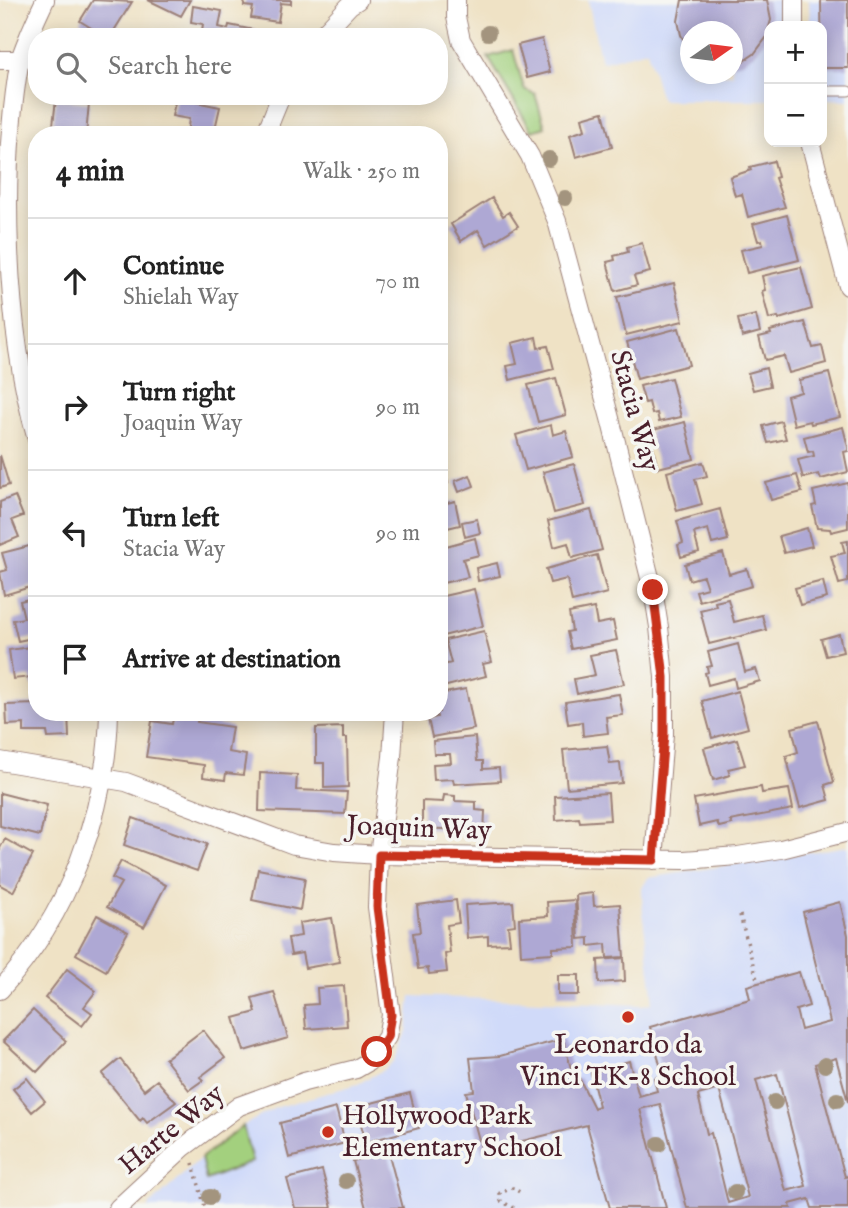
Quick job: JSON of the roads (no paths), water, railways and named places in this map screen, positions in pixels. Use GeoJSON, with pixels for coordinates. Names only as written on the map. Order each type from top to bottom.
{"type":"FeatureCollection","features":[{"type":"Feature","properties":{"kind":"street"},"geometry":{"type":"LineString","coordinates":[[33,28],[45,0]]}},
{"type":"Feature","properties":{"kind":"street"},"geometry":{"type":"LineString","coordinates":[[328,28],[358,0]]}},
{"type":"Feature","properties":{"kind":"street","name":"Stacia Way"},"geometry":{"type":"LineString","coordinates":[[456,0],[456,17],[461,40],[530,156],[556,221],[653,590],[664,677],[664,722],[654,860]]}},
{"type":"Feature","properties":{"kind":"street"},"geometry":{"type":"LineString","coordinates":[[794,0],[794,21]]}},
{"type":"Feature","properties":{"kind":"street"},"geometry":{"type":"LineString","coordinates":[[28,41],[20,60],[4,146],[2,185],[11,327],[28,408]]}},
{"type":"Feature","properties":{"kind":"street"},"geometry":{"type":"LineString","coordinates":[[0,60],[20,60]]}},
{"type":"Feature","properties":{"kind":"street"},"geometry":{"type":"LineString","coordinates":[[269,126],[277,105]]}},
{"type":"Feature","properties":{"kind":"street"},"geometry":{"type":"LineString","coordinates":[[812,147],[845,258],[848,286]]}},
{"type":"Feature","properties":{"kind":"street"},"geometry":{"type":"LineString","coordinates":[[0,990],[38,941],[77,867],[90,831],[103,777],[108,721]]}},
{"type":"Feature","properties":{"kind":"street"},"geometry":{"type":"LineString","coordinates":[[379,855],[392,757],[394,721]]}},
{"type":"Feature","properties":{"kind":"street","name":"Joaquin Way"},"geometry":{"type":"LineString","coordinates":[[0,761],[103,777],[138,786],[294,845],[334,852],[654,860],[749,854],[848,832]]}},
{"type":"Feature","properties":{"kind":"street","name":"Harte Way"},"geometry":{"type":"LineString","coordinates":[[118,1208],[184,1147],[239,1107],[304,1082],[356,1069],[368,1062],[377,1052],[387,1037],[391,1015],[377,907],[379,855]]}},
{"type":"Feature","properties":{"kind":"lane"},"geometry":{"type":"LineString","coordinates":[[827,91],[848,91]]}},
{"type":"Feature","properties":{"kind":"place","name":"Leonardo da Vinci TK-8 School"},"geometry":{"type":"Point","coordinates":[628,1017]}},
{"type":"Feature","properties":{"kind":"place","name":"Hollywood Park Elementary School"},"geometry":{"type":"Point","coordinates":[328,1132]}}]}
